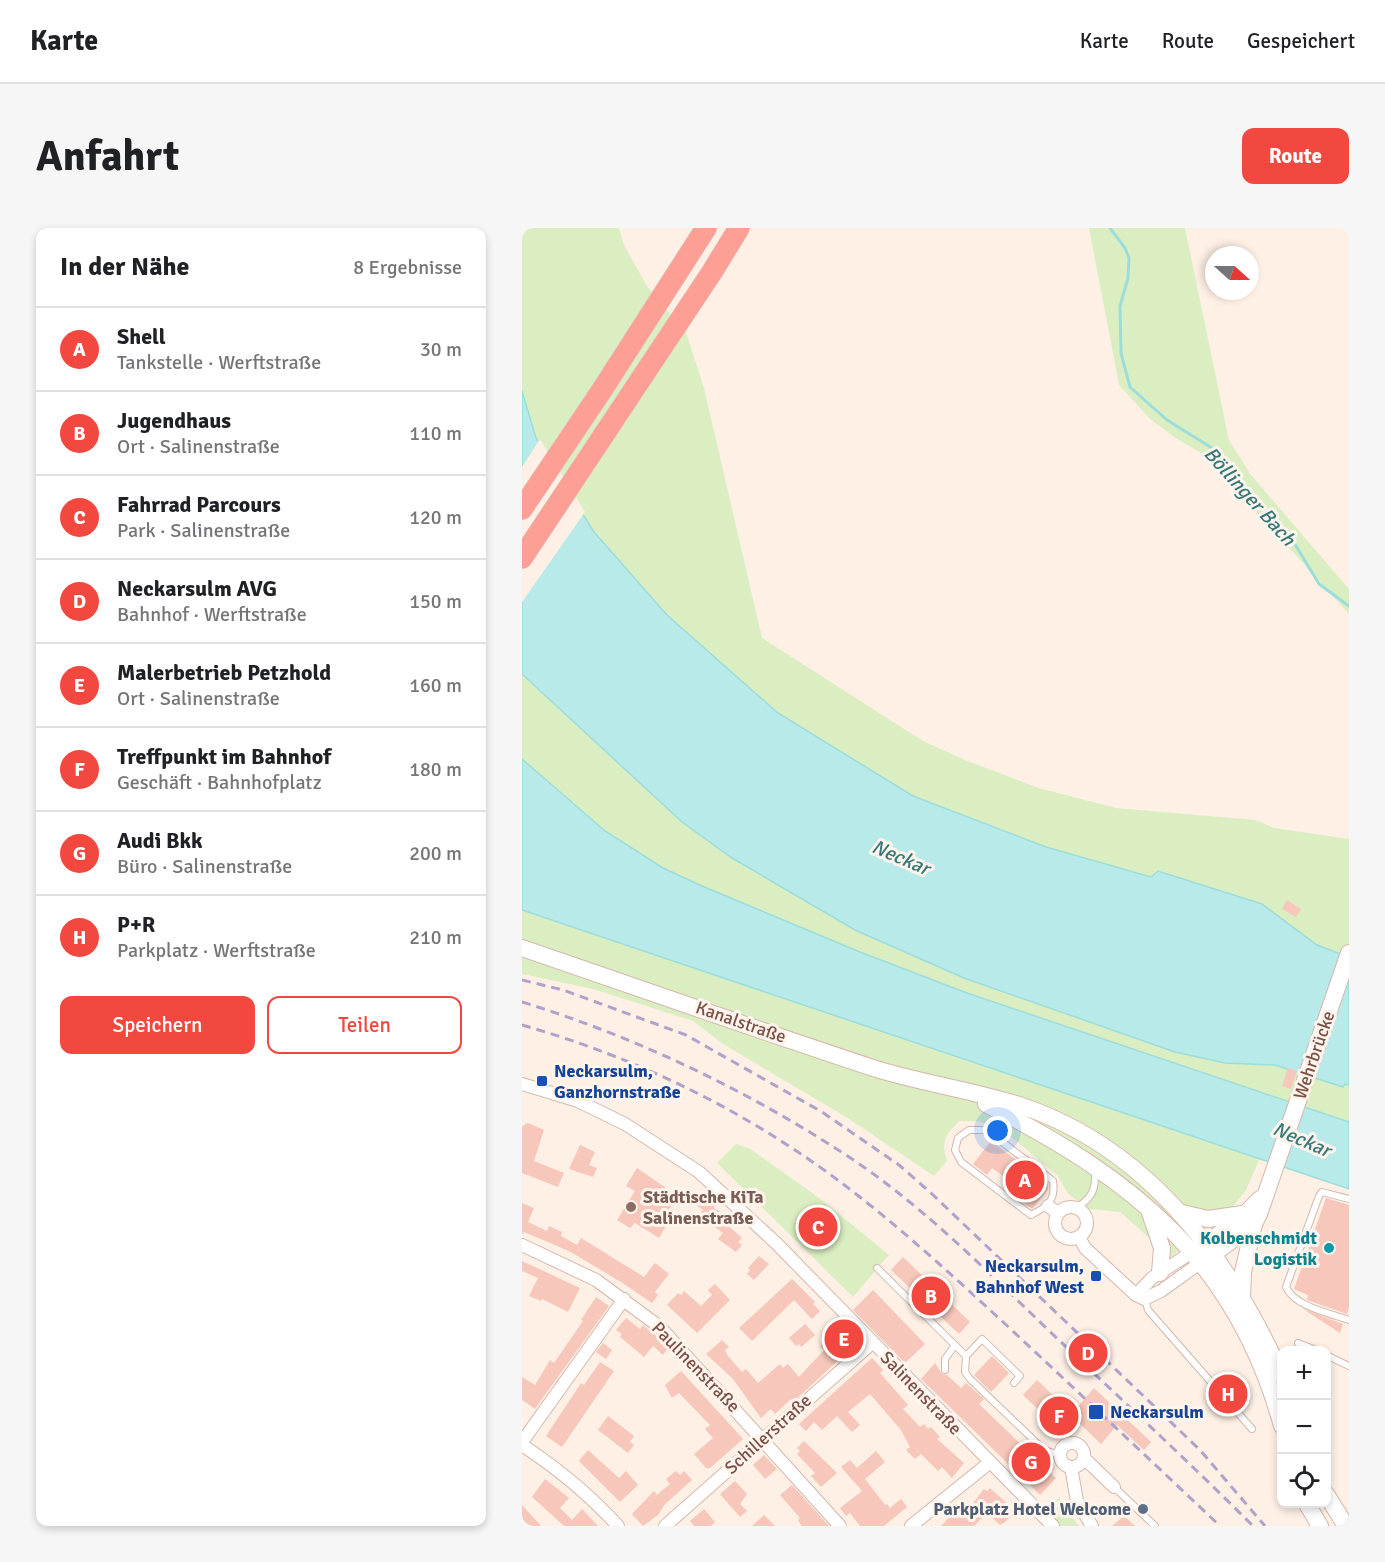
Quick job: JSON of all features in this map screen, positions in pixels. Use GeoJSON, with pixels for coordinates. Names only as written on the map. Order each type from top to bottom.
{"type":"FeatureCollection","features":[{"type":"Feature","properties":{"kind":"highway"},"geometry":{"type":"LineString","coordinates":[[522,509],[706,228]]}},
{"type":"Feature","properties":{"kind":"highway"},"geometry":{"type":"LineString","coordinates":[[522,558],[739,228]]}},
{"type":"Feature","properties":{"kind":"main road","name":"Kanalstraße"},"geometry":{"type":"LineString","coordinates":[[522,948],[875,1068],[1018,1105],[1082,1133],[1122,1159],[1152,1183],[1182,1213],[1203,1253]]}},
{"type":"Feature","properties":{"kind":"main road","name":"Wehrbrücke"},"geometry":{"type":"LineString","coordinates":[[1242,1298],[1242,1272],[1250,1218],[1267,1191],[1349,953]]}},
{"type":"Feature","properties":{"kind":"main road","name":"Kanalstraße"},"geometry":{"type":"LineString","coordinates":[[961,1092],[1055,1140],[1095,1165],[1203,1253]]}},
{"type":"Feature","properties":{"kind":"main road"},"geometry":{"type":"LineString","coordinates":[[1148,1206],[1162,1248],[1160,1273]]}},
{"type":"Feature","properties":{"kind":"main road"},"geometry":{"type":"LineString","coordinates":[[1182,1213],[1208,1219],[1250,1218]]}},
{"type":"Feature","properties":{"kind":"main road"},"geometry":{"type":"LineString","coordinates":[[1203,1253],[1250,1218]]}},
{"type":"Feature","properties":{"kind":"main road"},"geometry":{"type":"LineString","coordinates":[[1203,1253],[1242,1298],[1277,1368]]}},
{"type":"Feature","properties":{"kind":"main road"},"geometry":{"type":"LineString","coordinates":[[1203,1253],[1246,1333],[1277,1411]]}},
{"type":"Feature","properties":{"kind":"main road"},"geometry":{"type":"LineString","coordinates":[[1331,1502],[1346,1526]]}},
{"type":"Feature","properties":{"kind":"main road"},"geometry":{"type":"LineString","coordinates":[[1310,1508],[1320,1526]]}},
{"type":"Feature","properties":{"kind":"street","name":"Salinenstraße"},"geometry":{"type":"LineString","coordinates":[[522,1084],[578,1101],[666,1149],[699,1172],[776,1243],[1053,1526]]}},
{"type":"Feature","properties":{"kind":"street"},"geometry":{"type":"LineString","coordinates":[[1078,1208],[1088,1221],[1084,1233],[1079,1237],[1067,1238],[1058,1232],[1053,1210],[1078,1208]]}},
{"type":"Feature","properties":{"kind":"street"},"geometry":{"type":"LineString","coordinates":[[1079,1237],[1085,1248],[1140,1297]]}},
{"type":"Feature","properties":{"kind":"street","name":"Paulinenstraße"},"geometry":{"type":"LineString","coordinates":[[522,1245],[596,1280],[624,1299],[676,1342],[840,1526]]}},
{"type":"Feature","properties":{"kind":"street"},"geometry":{"type":"LineString","coordinates":[[1140,1297],[1160,1273],[1203,1253]]}},
{"type":"Feature","properties":{"kind":"street"},"geometry":{"type":"LineString","coordinates":[[1140,1297],[1161,1291],[1203,1253]]}},
{"type":"Feature","properties":{"kind":"street"},"geometry":{"type":"LineString","coordinates":[[618,1526],[585,1493],[522,1444],[624,1299]]}},
{"type":"Feature","properties":{"kind":"street","name":"Schillerstraße"},"geometry":{"type":"LineString","coordinates":[[665,1526],[872,1343]]}},
{"type":"Feature","properties":{"kind":"street"},"geometry":{"type":"LineString","coordinates":[[1077,1444],[1084,1452],[1084,1458],[1079,1465],[1071,1467],[1063,1463],[1060,1455],[1066,1445],[1077,1444]]}},
{"type":"Feature","properties":{"kind":"street"},"geometry":{"type":"LineString","coordinates":[[1084,1458],[1101,1478],[1114,1487]]}},
{"type":"Feature","properties":{"kind":"street"},"geometry":{"type":"LineString","coordinates":[[911,1526],[989,1463]]}},
{"type":"Feature","properties":{"kind":"street"},"geometry":{"type":"LineString","coordinates":[[1071,1467],[1077,1501],[1092,1526]]}},
{"type":"Feature","properties":{"kind":"lane"},"geometry":{"type":"LineString","coordinates":[[969,1130],[984,1130],[997,1138],[1053,1181],[1053,1210],[1031,1215],[962,1162],[955,1150],[958,1138],[969,1130]]}},
{"type":"Feature","properties":{"kind":"lane"},"geometry":{"type":"LineString","coordinates":[[1078,1208],[1091,1198],[1095,1189],[1095,1165]]}},
{"type":"Feature","properties":{"kind":"lane"},"geometry":{"type":"LineString","coordinates":[[1349,1199],[1329,1192],[1322,1192],[1319,1196],[1286,1287],[1290,1295],[1300,1302],[1349,1320]]}},
{"type":"Feature","properties":{"kind":"lane"},"geometry":{"type":"LineString","coordinates":[[877,1268],[966,1356]]}},
{"type":"Feature","properties":{"kind":"lane"},"geometry":{"type":"LineString","coordinates":[[1140,1297],[1148,1310],[1252,1429]]}},
{"type":"Feature","properties":{"kind":"lane"},"geometry":{"type":"LineString","coordinates":[[1014,1383],[1020,1376],[982,1339],[966,1356],[966,1372],[970,1379],[1044,1450],[1060,1455]]}},
{"type":"Feature","properties":{"kind":"lane"},"geometry":{"type":"LineString","coordinates":[[1298,1342],[1307,1346]]}},
{"type":"Feature","properties":{"kind":"lane"},"geometry":{"type":"LineString","coordinates":[[945,1370],[945,1359],[955,1345]]}},
{"type":"Feature","properties":{"kind":"lane"},"geometry":{"type":"LineString","coordinates":[[1331,1357],[1349,1366]]}},
{"type":"Feature","properties":{"kind":"lane"},"geometry":{"type":"LineString","coordinates":[[1114,1487],[1155,1526]]}},
{"type":"Feature","properties":{"kind":"green space"},"geometry":{"type":"Polygon","coordinates":[[[522,228],[619,228],[624,245],[647,286],[686,332],[704,388],[762,638],[923,741],[965,760],[1039,788],[1116,808],[1256,820],[1274,828],[1349,839],[1349,957],[1317,945],[1262,904],[1223,891],[1152,877],[1046,847],[913,796],[778,713],[667,615],[594,532],[536,438],[522,391],[522,228]]]}},
{"type":"Feature","properties":{"kind":"green space"},"geometry":{"type":"Polygon","coordinates":[[[1089,228],[1185,228],[1229,440],[1251,475],[1349,589],[1349,614],[1206,456],[1177,439],[1150,419],[1119,385],[1089,228]]]}},
{"type":"Feature","properties":{"kind":"green space"},"geometry":{"type":"Polygon","coordinates":[[[522,674],[682,822],[732,858],[855,930],[964,978],[1175,1052],[1225,1063],[1275,1065],[1344,1087],[1345,1084],[1349,1085],[1349,1122],[967,993],[860,952],[663,868],[605,831],[522,759],[522,674]]]}},
{"type":"Feature","properties":{"kind":"green space"},"geometry":{"type":"Polygon","coordinates":[[[522,910],[1260,1158],[1246,1190],[1231,1209],[1171,1257],[1120,1212],[1090,1209],[1068,1194],[1058,1176],[1014,1139],[979,1121],[960,1121],[951,1130],[944,1149],[947,1161],[934,1176],[846,1117],[723,1044],[693,1021],[593,989],[522,974],[522,910]]]}},
{"type":"Feature","properties":{"kind":"green space"},"geometry":{"type":"Polygon","coordinates":[[[736,1144],[749,1148],[822,1200],[889,1255],[853,1297],[717,1163],[736,1144]]]}},
{"type":"Feature","properties":{"kind":"green space"},"geometry":{"type":"Polygon","coordinates":[[[1059,1498],[1079,1526],[1060,1526],[1046,1509],[1059,1498]]]}},
{"type":"Feature","properties":{"kind":"water","name":"Neckar"},"geometry":{"type":"Polygon","coordinates":[[[522,391],[536,438],[594,532],[667,615],[778,713],[913,796],[1046,847],[1151,877],[1158,871],[1262,904],[1317,945],[1349,957],[1349,1085],[1345,1084],[1343,1087],[1275,1065],[1225,1063],[1175,1052],[964,978],[855,930],[732,858],[682,822],[522,674],[522,391]]]}},
{"type":"Feature","properties":{"kind":"water","name":"Neckar"},"geometry":{"type":"Polygon","coordinates":[[[522,759],[605,831],[663,868],[702,886],[860,952],[967,993],[1349,1122],[1349,1189],[522,910],[522,759]]]}},
{"type":"Feature","properties":{"kind":"pier"},"geometry":{"type":"Polygon","coordinates":[[[540,439],[585,512],[522,602],[522,467],[540,439]]]}},
{"type":"Feature","properties":{"kind":"building"},"geometry":{"type":"Polygon","coordinates":[[[1287,900],[1301,909],[1296,917],[1282,909],[1287,900]]]}},
{"type":"Feature","properties":{"kind":"building"},"geometry":{"type":"Polygon","coordinates":[[[1288,1068],[1297,1071],[1291,1089],[1282,1086],[1288,1068]]]}},
{"type":"Feature","properties":{"kind":"building"},"geometry":{"type":"Polygon","coordinates":[[[528,1123],[544,1130],[534,1161],[564,1173],[558,1187],[522,1173],[522,1126],[528,1123]]]}},
{"type":"Feature","properties":{"kind":"building"},"geometry":{"type":"Polygon","coordinates":[[[991,1141],[1048,1184],[1048,1189],[1032,1209],[1009,1192],[1014,1184],[992,1168],[987,1175],[973,1164],[991,1141]]]}},
{"type":"Feature","properties":{"kind":"building"},"geometry":{"type":"Polygon","coordinates":[[[580,1145],[595,1152],[589,1165],[597,1168],[593,1177],[569,1169],[580,1145]]]}},
{"type":"Feature","properties":{"kind":"building"},"geometry":{"type":"Polygon","coordinates":[[[637,1168],[666,1188],[663,1193],[675,1200],[662,1220],[669,1221],[659,1238],[635,1223],[630,1228],[617,1220],[635,1191],[626,1186],[637,1168]]]}},
{"type":"Feature","properties":{"kind":"building"},"geometry":{"type":"Polygon","coordinates":[[[698,1193],[715,1205],[714,1208],[720,1212],[717,1216],[742,1238],[738,1242],[742,1245],[736,1252],[718,1239],[723,1233],[699,1215],[703,1210],[692,1202],[698,1193]]]}},
{"type":"Feature","properties":{"kind":"building","name":"Kolbenschmidt Logistik"},"geometry":{"type":"Polygon","coordinates":[[[1326,1198],[1349,1205],[1349,1307],[1347,1314],[1307,1300],[1308,1295],[1294,1289],[1326,1198]]]}},
{"type":"Feature","properties":{"kind":"building"},"geometry":{"type":"Polygon","coordinates":[[[522,1203],[534,1208],[528,1222],[547,1231],[549,1226],[562,1232],[561,1236],[577,1245],[581,1238],[644,1277],[655,1263],[669,1274],[655,1292],[658,1295],[652,1303],[569,1251],[524,1232],[522,1235],[522,1203]]]}},
{"type":"Feature","properties":{"kind":"building"},"geometry":{"type":"Polygon","coordinates":[[[759,1256],[769,1264],[754,1280],[747,1274],[750,1270],[748,1268],[759,1256]]]}},
{"type":"Feature","properties":{"kind":"building"},"geometry":{"type":"Polygon","coordinates":[[[903,1257],[970,1322],[959,1334],[891,1270],[903,1257]]]}},
{"type":"Feature","properties":{"kind":"building"},"geometry":{"type":"Polygon","coordinates":[[[522,1261],[580,1288],[568,1312],[542,1299],[541,1301],[529,1296],[538,1278],[522,1271],[522,1261]]]}},
{"type":"Feature","properties":{"kind":"building"},"geometry":{"type":"Polygon","coordinates":[[[792,1279],[815,1302],[813,1304],[820,1311],[812,1319],[794,1300],[752,1341],[739,1328],[792,1279]]]}},
{"type":"Feature","properties":{"kind":"building"},"geometry":{"type":"Polygon","coordinates":[[[715,1284],[730,1300],[697,1333],[667,1305],[678,1293],[681,1295],[684,1291],[701,1306],[712,1295],[708,1290],[715,1284]]]}},
{"type":"Feature","properties":{"kind":"building"},"geometry":{"type":"Polygon","coordinates":[[[873,1290],[925,1344],[905,1363],[853,1310],[873,1290]]]}},
{"type":"Feature","properties":{"kind":"building"},"geometry":{"type":"Polygon","coordinates":[[[596,1297],[609,1306],[535,1409],[522,1400],[522,1377],[535,1385],[550,1360],[554,1363],[583,1321],[581,1320],[596,1297]]]}},
{"type":"Feature","properties":{"kind":"building"},"geometry":{"type":"Polygon","coordinates":[[[1303,1309],[1343,1324],[1340,1333],[1303,1309]]]}},
{"type":"Feature","properties":{"kind":"building"},"geometry":{"type":"Polygon","coordinates":[[[626,1318],[640,1329],[643,1325],[660,1339],[668,1348],[663,1355],[653,1346],[644,1357],[620,1337],[622,1334],[616,1330],[626,1318]]]}},
{"type":"Feature","properties":{"kind":"building"},"geometry":{"type":"Polygon","coordinates":[[[805,1324],[815,1335],[801,1347],[799,1344],[796,1346],[789,1338],[805,1324]]]}},
{"type":"Feature","properties":{"kind":"building"},"geometry":{"type":"Polygon","coordinates":[[[841,1327],[857,1343],[793,1402],[791,1399],[775,1414],[771,1409],[761,1418],[733,1379],[706,1354],[722,1340],[729,1347],[725,1350],[728,1356],[742,1372],[746,1369],[758,1383],[780,1364],[783,1368],[788,1364],[799,1377],[824,1350],[820,1346],[841,1327]]]}},
{"type":"Feature","properties":{"kind":"building"},"geometry":{"type":"Polygon","coordinates":[[[603,1343],[612,1350],[606,1359],[596,1352],[603,1343]]]}},
{"type":"Feature","properties":{"kind":"building"},"geometry":{"type":"Polygon","coordinates":[[[992,1356],[1009,1373],[991,1392],[974,1375],[992,1356]]]}},
{"type":"Feature","properties":{"kind":"building"},"geometry":{"type":"Polygon","coordinates":[[[872,1358],[883,1370],[880,1373],[908,1405],[903,1409],[920,1427],[924,1424],[928,1429],[931,1427],[940,1437],[937,1439],[964,1463],[952,1478],[942,1467],[938,1471],[921,1454],[915,1459],[906,1450],[910,1447],[901,1430],[870,1394],[848,1412],[860,1425],[852,1432],[837,1416],[822,1430],[814,1422],[806,1431],[799,1424],[872,1358]]]}},
{"type":"Feature","properties":{"kind":"building"},"geometry":{"type":"Polygon","coordinates":[[[600,1362],[614,1371],[562,1447],[546,1436],[581,1383],[584,1385],[600,1362]]]}},
{"type":"Feature","properties":{"kind":"building"},"geometry":{"type":"Polygon","coordinates":[[[935,1363],[942,1374],[947,1375],[961,1388],[966,1383],[984,1399],[979,1404],[1056,1478],[1040,1495],[921,1379],[935,1363]]]}},
{"type":"Feature","properties":{"kind":"building"},"geometry":{"type":"Polygon","coordinates":[[[681,1371],[743,1439],[710,1468],[706,1468],[694,1454],[713,1438],[705,1429],[710,1425],[679,1393],[672,1398],[665,1385],[681,1371]]]}},
{"type":"Feature","properties":{"kind":"building"},"geometry":{"type":"Polygon","coordinates":[[[1037,1380],[1071,1413],[1057,1427],[1023,1395],[1037,1380]]]}},
{"type":"Feature","properties":{"kind":"building"},"geometry":{"type":"Polygon","coordinates":[[[1094,1388],[1151,1442],[1144,1450],[1117,1425],[1101,1444],[1071,1415],[1094,1388]]]}},
{"type":"Feature","properties":{"kind":"building"},"geometry":{"type":"Polygon","coordinates":[[[608,1416],[634,1436],[630,1442],[634,1445],[628,1453],[598,1430],[608,1416]]]}},
{"type":"Feature","properties":{"kind":"building"},"geometry":{"type":"Polygon","coordinates":[[[804,1441],[837,1473],[821,1487],[811,1476],[815,1473],[797,1454],[800,1451],[797,1448],[804,1441]]]}},
{"type":"Feature","properties":{"kind":"building"},"geometry":{"type":"Polygon","coordinates":[[[588,1450],[619,1478],[626,1471],[638,1485],[620,1502],[579,1461],[588,1450]]]}},
{"type":"Feature","properties":{"kind":"building"},"geometry":{"type":"Polygon","coordinates":[[[876,1451],[885,1462],[865,1479],[885,1505],[887,1504],[890,1508],[901,1499],[907,1507],[884,1526],[860,1526],[850,1513],[846,1516],[840,1508],[862,1491],[841,1467],[850,1460],[857,1468],[876,1451]]]}},
{"type":"Feature","properties":{"kind":"building"},"geometry":{"type":"Polygon","coordinates":[[[764,1455],[777,1469],[765,1479],[753,1465],[764,1455]]]}},
{"type":"Feature","properties":{"kind":"building"},"geometry":{"type":"Polygon","coordinates":[[[676,1471],[680,1475],[684,1471],[692,1480],[665,1504],[658,1515],[643,1526],[632,1514],[654,1491],[657,1495],[670,1484],[666,1479],[676,1471]]]}},
{"type":"Feature","properties":{"kind":"building"},"geometry":{"type":"Polygon","coordinates":[[[545,1479],[569,1498],[560,1508],[572,1520],[582,1509],[598,1526],[564,1526],[532,1497],[545,1479]]]}},
{"type":"Feature","properties":{"kind":"building"},"geometry":{"type":"Polygon","coordinates":[[[735,1481],[747,1494],[740,1504],[747,1511],[740,1517],[720,1494],[735,1481]]]}},
{"type":"Feature","properties":{"kind":"building"},"geometry":{"type":"Polygon","coordinates":[[[792,1485],[829,1526],[802,1526],[798,1520],[800,1518],[780,1495],[792,1485]]]}},
{"type":"Feature","properties":{"kind":"building"},"geometry":{"type":"Polygon","coordinates":[[[990,1488],[1013,1509],[1009,1513],[1012,1515],[1005,1522],[1000,1525],[987,1513],[974,1526],[941,1526],[959,1507],[967,1511],[984,1489],[987,1491],[990,1488]]]}},
{"type":"Feature","properties":{"kind":"building"},"geometry":{"type":"Polygon","coordinates":[[[522,1505],[541,1526],[522,1526],[522,1505]]]}},
{"type":"Feature","properties":{"kind":"building"},"geometry":{"type":"Polygon","coordinates":[[[704,1509],[715,1522],[711,1526],[694,1526],[690,1521],[704,1509]]]}},
{"type":"Feature","properties":{"kind":"building"},"geometry":{"type":"Polygon","coordinates":[[[764,1515],[775,1526],[752,1526],[764,1515]]]}},
{"type":"Feature","properties":{"kind":"building"},"geometry":{"type":"Polygon","coordinates":[[[1124,1516],[1135,1526],[1112,1526],[1124,1516]]]}},
{"type":"Feature","properties":{"kind":"waterway","name":"Böllinger Bach"},"geometry":{"type":"LineString","coordinates":[[1110,228],[1125,248],[1129,258],[1128,278],[1120,306],[1121,353],[1130,387],[1167,420],[1212,448],[1293,541],[1319,584],[1349,606]]}},
{"type":"Feature","properties":{"kind":"railway"},"geometry":{"type":"LineString","coordinates":[[522,980],[563,990],[686,1035],[822,1112],[899,1165],[1200,1450],[1265,1526]]}},
{"type":"Feature","properties":{"kind":"railway"},"geometry":{"type":"LineString","coordinates":[[522,1002],[609,1032],[736,1090],[855,1161],[905,1198],[974,1259],[1253,1526]]}},
{"type":"Feature","properties":{"kind":"railway"},"geometry":{"type":"LineString","coordinates":[[522,1025],[590,1047],[688,1089],[751,1122],[811,1161],[868,1203],[949,1273],[1220,1526]]}},
{"type":"Feature","properties":{"kind":"place","name":"Neckarsulm, Ganzhornstraße"},"geometry":{"type":"Point","coordinates":[542,1081]}},
{"type":"Feature","properties":{"kind":"place","name":"Shell"},"geometry":{"type":"Point","coordinates":[1025,1180]}},
{"type":"Feature","properties":{"kind":"place","name":"Städtische KiTa Salinenstraße"},"geometry":{"type":"Point","coordinates":[631,1207]}},
{"type":"Feature","properties":{"kind":"place","name":"Fahrrad Parcours"},"geometry":{"type":"Point","coordinates":[818,1227]}},
{"type":"Feature","properties":{"kind":"place","name":"Kolbenschmidt Logistik"},"geometry":{"type":"Point","coordinates":[1329,1248]}},
{"type":"Feature","properties":{"kind":"place","name":"Neckarsulm, Bahnhof West"},"geometry":{"type":"Point","coordinates":[1096,1276]}},
{"type":"Feature","properties":{"kind":"place","name":"Jugendhaus"},"geometry":{"type":"Point","coordinates":[931,1296]}},
{"type":"Feature","properties":{"kind":"place","name":"Malerbetrieb Petzhold"},"geometry":{"type":"Point","coordinates":[844,1339]}},
{"type":"Feature","properties":{"kind":"place","name":"Neckarsulm AVG"},"geometry":{"type":"Point","coordinates":[1088,1353]}},
{"type":"Feature","properties":{"kind":"place","name":"P+R"},"geometry":{"type":"Point","coordinates":[1228,1394]}},
{"type":"Feature","properties":{"kind":"place","name":"Neckarsulm"},"geometry":{"type":"Point","coordinates":[1096,1412]}},
{"type":"Feature","properties":{"kind":"place","name":"Treffpunkt im Bahnhof"},"geometry":{"type":"Point","coordinates":[1059,1416]}},
{"type":"Feature","properties":{"kind":"place","name":"Audi Bkk"},"geometry":{"type":"Point","coordinates":[1031,1462]}},
{"type":"Feature","properties":{"kind":"place","name":"Parkplatz Hotel Welcome"},"geometry":{"type":"Point","coordinates":[1143,1509]}}]}
